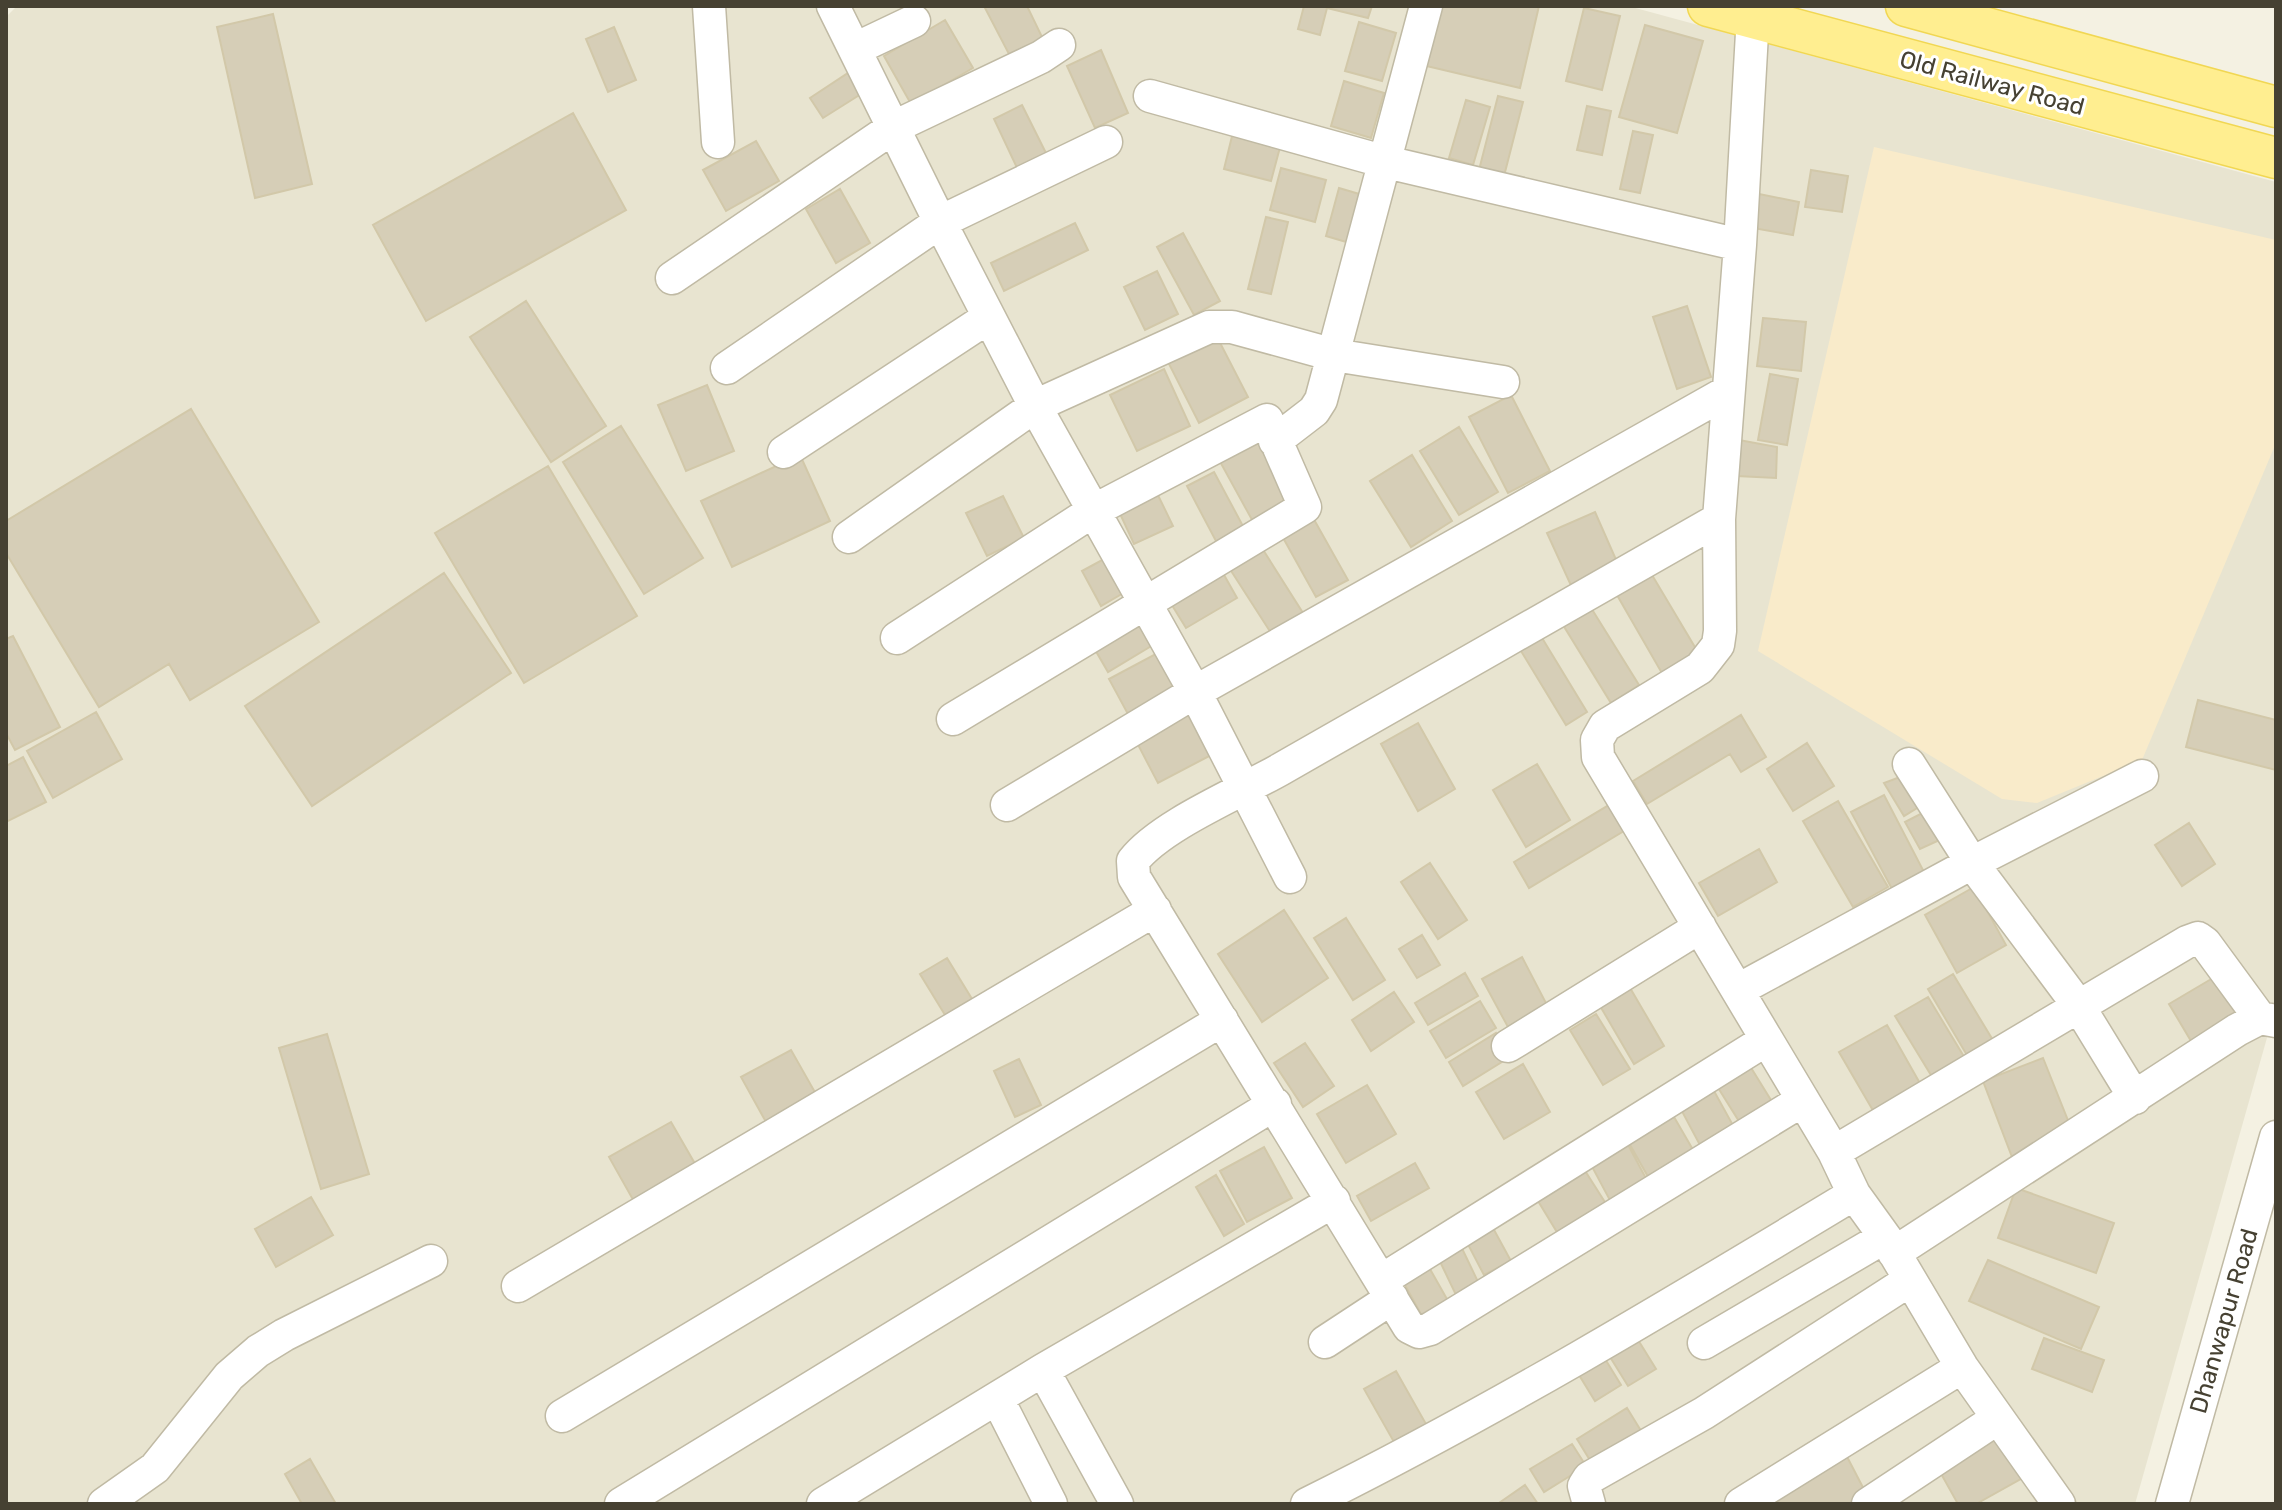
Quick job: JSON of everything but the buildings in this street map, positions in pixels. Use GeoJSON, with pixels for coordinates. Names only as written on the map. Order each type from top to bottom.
{"type":"FeatureCollection","features":[{"type":"Feature","properties":{"kind":"main road","name":"Old Railway Road"},"geometry":{"type":"LineString","coordinates":[[1708,6],[1766,14],[2276,158]]}},
{"type":"Feature","properties":{"kind":"main road"},"geometry":{"type":"LineString","coordinates":[[1906,6],[2276,107]]}},
{"type":"Feature","properties":{"kind":"street"},"geometry":{"type":"LineString","coordinates":[[709,6],[718,142]]}},
{"type":"Feature","properties":{"kind":"street"},"geometry":{"type":"LineString","coordinates":[[833,6],[1035,406],[1195,692],[1290,877]]}},
{"type":"Feature","properties":{"kind":"street"},"geometry":{"type":"LineString","coordinates":[[1275,441],[1314,411],[1325,388],[1426,6]]}},
{"type":"Feature","properties":{"kind":"street"},"geometry":{"type":"LineString","coordinates":[[1766,14],[1752,33],[1719,519],[1718,645],[1700,668],[1605,726],[1597,740],[1598,757],[1834,1152],[1854,1194],[1962,1367],[2059,1504]]}},
{"type":"Feature","properties":{"kind":"street"},"geometry":{"type":"LineString","coordinates":[[855,49],[914,21]]}},
{"type":"Feature","properties":{"kind":"street"},"geometry":{"type":"LineString","coordinates":[[672,278],[894,127],[1041,57],[1059,45]]}},
{"type":"Feature","properties":{"kind":"street"},"geometry":{"type":"LineString","coordinates":[[1150,96],[1386,162],[1740,245]]}},
{"type":"Feature","properties":{"kind":"street"},"geometry":{"type":"LineString","coordinates":[[727,368],[940,222],[1106,142]]}},
{"type":"Feature","properties":{"kind":"street"},"geometry":{"type":"LineString","coordinates":[[784,452],[989,317]]}},
{"type":"Feature","properties":{"kind":"street"},"geometry":{"type":"LineString","coordinates":[[849,537],[1035,406],[1209,327],[1232,327],[1334,355],[1503,382]]}},
{"type":"Feature","properties":{"kind":"street"},"geometry":{"type":"LineString","coordinates":[[1007,805],[1195,692],[1727,392]]}},
{"type":"Feature","properties":{"kind":"street"},"geometry":{"type":"LineString","coordinates":[[897,638],[1093,511],[1267,420],[1305,507],[953,719]]}},
{"type":"Feature","properties":{"kind":"street"},"geometry":{"type":"LineString","coordinates":[[1719,519],[1245,790],[1161,834],[1144,847],[1133,861],[1134,877],[1409,1327],[1419,1332],[1430,1329],[1803,1100]]}},
{"type":"Feature","properties":{"kind":"street"},"geometry":{"type":"LineString","coordinates":[[1909,764],[1972,863],[2078,1005],[2135,1098]]}},
{"type":"Feature","properties":{"kind":"street"},"geometry":{"type":"LineString","coordinates":[[1738,990],[1972,863],[2142,776]]}},
{"type":"Feature","properties":{"kind":"street"},"geometry":{"type":"LineString","coordinates":[[518,1286],[1155,910]]}},
{"type":"Feature","properties":{"kind":"street"},"geometry":{"type":"LineString","coordinates":[[1508,1046],[1700,927]]}},
{"type":"Feature","properties":{"kind":"street"},"geometry":{"type":"LineString","coordinates":[[1589,1504],[1584,1486],[1589,1478],[1704,1413],[1896,1257],[2237,1030],[2268,1020],[2198,938],[2078,1005],[1834,1152]]}},
{"type":"Feature","properties":{"kind":"street"},"geometry":{"type":"LineString","coordinates":[[562,1416],[1222,1020]]}},
{"type":"Feature","properties":{"kind":"street"},"geometry":{"type":"LineString","coordinates":[[1325,1342],[1387,1289],[1766,1040]]}},
{"type":"Feature","properties":{"kind":"street"},"geometry":{"type":"LineString","coordinates":[[621,1504],[1275,1104]]}},
{"type":"Feature","properties":{"kind":"street","name":"Dhanwapur Road"},"geometry":{"type":"LineString","coordinates":[[2172,1504],[2276,1137]]}},
{"type":"Feature","properties":{"kind":"street"},"geometry":{"type":"LineString","coordinates":[[1307,1504],[1374,1471],[1638,1324],[1854,1194]]}},
{"type":"Feature","properties":{"kind":"street"},"geometry":{"type":"LineString","coordinates":[[823,1504],[1043,1370],[1334,1201]]}},
{"type":"Feature","properties":{"kind":"street"},"geometry":{"type":"LineString","coordinates":[[1704,1343],[1896,1257]]}},
{"type":"Feature","properties":{"kind":"street"},"geometry":{"type":"LineString","coordinates":[[104,1504],[155,1468],[229,1376],[258,1351],[431,1261]]}},
{"type":"Feature","properties":{"kind":"street"},"geometry":{"type":"LineString","coordinates":[[1741,1504],[1962,1367]]}},
{"type":"Feature","properties":{"kind":"street"},"geometry":{"type":"LineString","coordinates":[[1043,1370],[1117,1504]]}},
{"type":"Feature","properties":{"kind":"street"},"geometry":{"type":"LineString","coordinates":[[997,1398],[1051,1504]]}},
{"type":"Feature","properties":{"kind":"street"},"geometry":{"type":"LineString","coordinates":[[1868,1504],[1998,1418]]}},
{"type":"Feature","properties":{"kind":"shaded area"},"geometry":{"type":"Polygon","coordinates":[[[17,6],[1628,6],[2276,182],[2276,1006],[2135,1504],[6,1504],[6,17],[17,6]]]}},
{"type":"Feature","properties":{"kind":"shaded area"},"geometry":{"type":"Polygon","coordinates":[[[1874,147],[2276,240],[2276,443],[2142,760],[2037,803],[2002,799],[1758,651],[1874,147]]]}}]}
